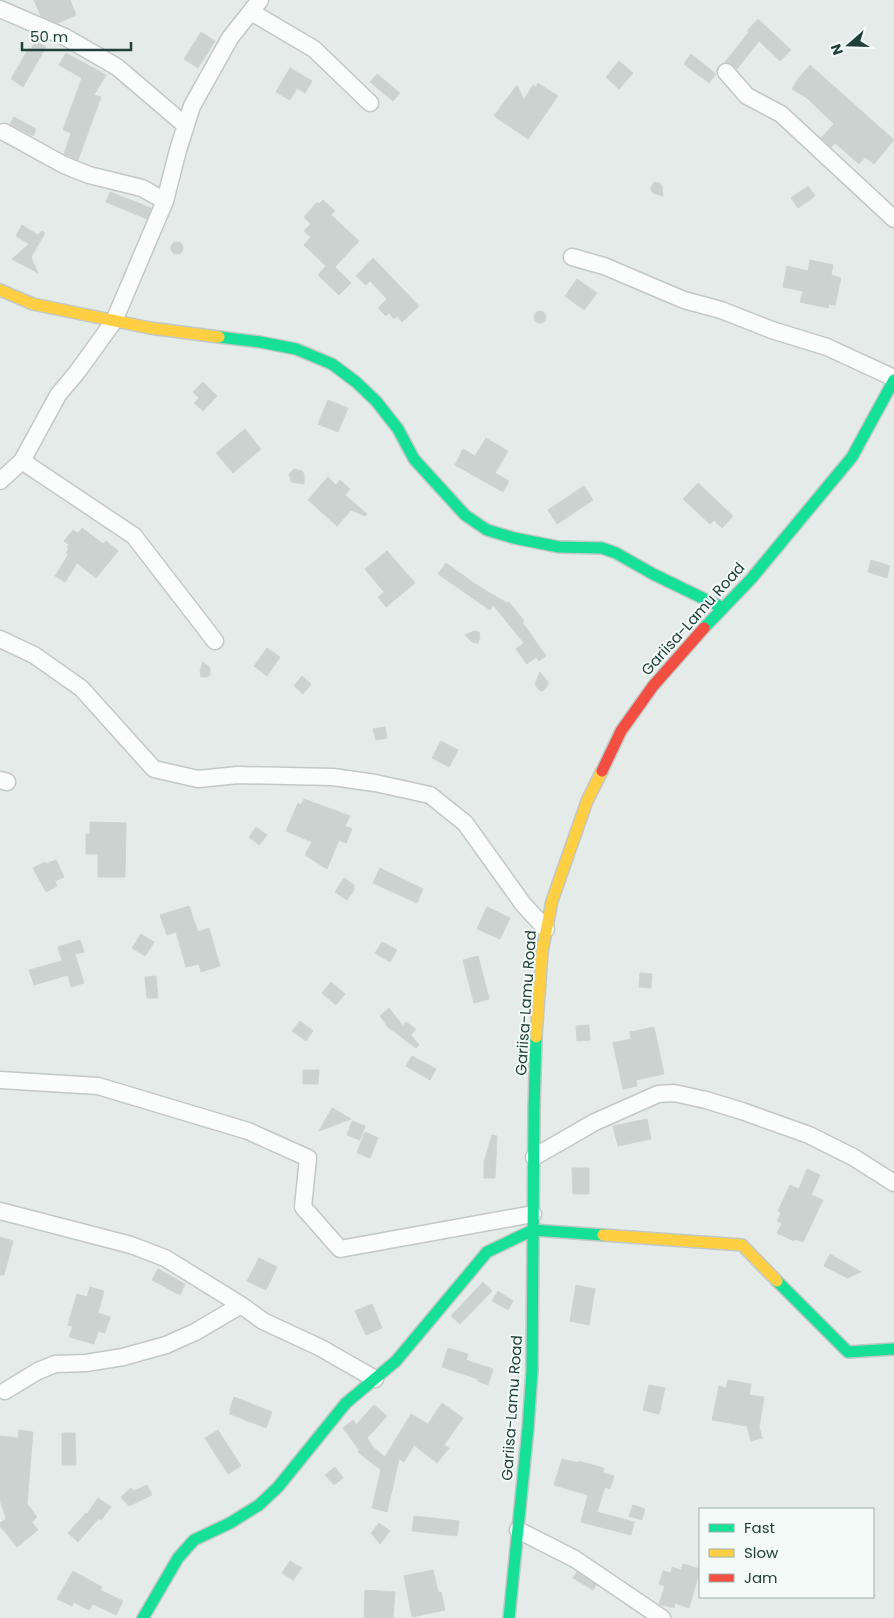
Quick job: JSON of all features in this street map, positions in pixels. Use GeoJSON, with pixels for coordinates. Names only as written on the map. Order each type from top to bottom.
{"type":"FeatureCollection","features":[{"type":"Feature","properties":{"kind":"street"},"geometry":{"type":"LineString","coordinates":[[0,481],[22,461],[58,395],[114,321],[165,201],[185,125],[192,106],[230,38],[256,6],[314,49],[370,103]]}},
{"type":"Feature","properties":{"kind":"street"},"geometry":{"type":"LineString","coordinates":[[0,9],[65,37],[117,67],[185,125]]}},
{"type":"Feature","properties":{"kind":"street"},"geometry":{"type":"LineString","coordinates":[[726,72],[747,96],[781,114],[894,219]]}},
{"type":"Feature","properties":{"kind":"street"},"geometry":{"type":"LineString","coordinates":[[4,132],[64,165],[89,175],[142,188],[165,201]]}},
{"type":"Feature","properties":{"kind":"street"},"geometry":{"type":"LineString","coordinates":[[572,257],[604,266],[684,300],[721,310],[772,330],[827,347],[894,379]]}},
{"type":"Feature","properties":{"kind":"street"},"geometry":{"type":"LineString","coordinates":[[0,290],[32,304],[114,321],[296,349],[332,364],[356,382],[376,401],[398,429],[414,459],[465,515],[487,530],[514,538],[560,547],[602,548],[616,553],[653,574],[723,608]]}},
{"type":"Feature","properties":{"kind":"street","name":"Gariisa-Lamu Road"},"geometry":{"type":"LineString","coordinates":[[508,1618],[528,1428],[532,1371],[537,1018],[542,952],[552,901],[581,818],[621,731],[653,686],[751,579],[852,457],[894,379]]}},
{"type":"Feature","properties":{"kind":"street"},"geometry":{"type":"LineString","coordinates":[[22,461],[134,536],[215,641]]}},
{"type":"Feature","properties":{"kind":"street"},"geometry":{"type":"LineString","coordinates":[[0,639],[34,655],[81,688],[154,769],[198,779],[238,776],[333,777],[375,783],[430,795],[465,823],[524,904],[546,928]]}},
{"type":"Feature","properties":{"kind":"street"},"geometry":{"type":"LineString","coordinates":[[0,1080],[98,1086],[248,1131],[308,1158],[303,1207],[340,1249],[533,1222],[742,1245],[848,1352],[894,1349]]}},
{"type":"Feature","properties":{"kind":"street"},"geometry":{"type":"LineString","coordinates":[[534,1157],[595,1122],[658,1094],[674,1093],[742,1111],[809,1135],[853,1157],[894,1183]]}},
{"type":"Feature","properties":{"kind":"street"},"geometry":{"type":"LineString","coordinates":[[0,1211],[56,1224],[140,1248],[165,1258],[241,1305],[263,1321],[321,1348],[375,1379]]}},
{"type":"Feature","properties":{"kind":"street"},"geometry":{"type":"LineString","coordinates":[[143,1618],[178,1558],[194,1540],[230,1523],[259,1505],[278,1487],[346,1403],[396,1361],[414,1342],[487,1252],[533,1222]]}},
{"type":"Feature","properties":{"kind":"street"},"geometry":{"type":"LineString","coordinates":[[5,1391],[38,1371],[55,1364],[86,1363],[123,1357],[166,1345],[195,1332],[241,1305]]}},
{"type":"Feature","properties":{"kind":"street"},"geometry":{"type":"LineString","coordinates":[[518,1530],[574,1559],[662,1618]]}},
{"type":"Feature","properties":{"kind":"building"},"geometry":{"type":"Polygon","coordinates":[[[34,0],[70,0],[76,15],[58,23],[41,16],[34,0]]]}},
{"type":"Feature","properties":{"kind":"building"},"geometry":{"type":"Polygon","coordinates":[[[758,19],[791,50],[780,61],[759,41],[737,69],[730,63],[725,62],[758,19]]]}},
{"type":"Feature","properties":{"kind":"building"},"geometry":{"type":"Polygon","coordinates":[[[201,32],[215,41],[198,68],[184,59],[201,32]]]}},
{"type":"Feature","properties":{"kind":"building"},"geometry":{"type":"Polygon","coordinates":[[[36,41],[46,47],[23,87],[11,79],[29,48],[31,49],[36,41]]]}},
{"type":"Feature","properties":{"kind":"building"},"geometry":{"type":"Polygon","coordinates":[[[66,53],[106,75],[94,95],[101,97],[78,160],[64,154],[71,133],[63,130],[82,78],[59,65],[66,53]]]}},
{"type":"Feature","properties":{"kind":"building"},"geometry":{"type":"Polygon","coordinates":[[[691,54],[716,74],[709,83],[684,64],[691,54]]]}},
{"type":"Feature","properties":{"kind":"building"},"geometry":{"type":"Polygon","coordinates":[[[619,61],[633,73],[619,89],[606,77],[619,61]]]}},
{"type":"Feature","properties":{"kind":"building"},"geometry":{"type":"Polygon","coordinates":[[[810,65],[894,140],[874,164],[865,157],[859,164],[835,143],[831,147],[821,138],[834,124],[807,98],[792,89],[810,65]]]}},
{"type":"Feature","properties":{"kind":"building"},"geometry":{"type":"Polygon","coordinates":[[[290,68],[312,81],[305,93],[297,88],[290,100],[276,92],[290,68]]]}},
{"type":"Feature","properties":{"kind":"building"},"geometry":{"type":"Polygon","coordinates":[[[377,74],[400,93],[393,101],[370,82],[377,74]]]}},
{"type":"Feature","properties":{"kind":"building"},"geometry":{"type":"Polygon","coordinates":[[[538,83],[558,96],[528,139],[494,116],[517,85],[524,100],[533,85],[536,87],[538,83]]]}},
{"type":"Feature","properties":{"kind":"building"},"geometry":{"type":"Polygon","coordinates":[[[14,117],[36,129],[33,136],[10,124],[14,117]]]}},
{"type":"Feature","properties":{"kind":"building"},"geometry":{"type":"Polygon","coordinates":[[[654,182],[660,183],[662,186],[663,196],[653,193],[651,190],[654,182]]]}},
{"type":"Feature","properties":{"kind":"building"},"geometry":{"type":"Polygon","coordinates":[[[808,186],[815,196],[798,208],[791,198],[808,186]]]}},
{"type":"Feature","properties":{"kind":"building"},"geometry":{"type":"Polygon","coordinates":[[[110,192],[151,208],[147,219],[106,202],[110,192]]]}},
{"type":"Feature","properties":{"kind":"building"},"geometry":{"type":"Polygon","coordinates":[[[323,200],[335,211],[331,215],[359,241],[335,267],[351,283],[339,295],[318,275],[326,266],[304,245],[311,237],[304,231],[311,224],[304,217],[317,202],[319,204],[323,200]]]}},
{"type":"Feature","properties":{"kind":"building"},"geometry":{"type":"Polygon","coordinates":[[[22,225],[38,235],[42,231],[45,233],[31,257],[38,273],[12,259],[29,244],[16,236],[22,225]]]}},
{"type":"Feature","properties":{"kind":"building"},"geometry":{"type":"Polygon","coordinates":[[[175,242],[179,242],[183,248],[179,254],[175,254],[171,250],[171,246],[175,242]]]}},
{"type":"Feature","properties":{"kind":"building"},"geometry":{"type":"Polygon","coordinates":[[[373,258],[419,306],[402,322],[397,316],[394,319],[389,313],[386,316],[378,308],[387,299],[370,281],[366,285],[356,276],[373,258]]]}},
{"type":"Feature","properties":{"kind":"building"},"geometry":{"type":"Polygon","coordinates":[[[810,260],[833,265],[831,275],[841,278],[835,305],[829,304],[828,308],[800,302],[803,291],[783,287],[787,266],[808,271],[810,260]]]}},
{"type":"Feature","properties":{"kind":"building"},"geometry":{"type":"Polygon","coordinates":[[[577,279],[597,293],[584,310],[565,296],[577,279]]]}},
{"type":"Feature","properties":{"kind":"building"},"geometry":{"type":"Polygon","coordinates":[[[540,311],[546,317],[540,323],[534,317],[540,311]]]}},
{"type":"Feature","properties":{"kind":"building"},"geometry":{"type":"Polygon","coordinates":[[[203,382],[217,396],[203,411],[194,403],[199,398],[193,392],[203,382]]]}},
{"type":"Feature","properties":{"kind":"building"},"geometry":{"type":"Polygon","coordinates":[[[328,400],[348,408],[338,432],[318,424],[328,400]]]}},
{"type":"Feature","properties":{"kind":"building"},"geometry":{"type":"Polygon","coordinates":[[[245,429],[261,449],[233,473],[216,453],[245,429]]]}},
{"type":"Feature","properties":{"kind":"building"},"geometry":{"type":"Polygon","coordinates":[[[486,438],[508,451],[495,473],[509,481],[503,492],[455,465],[463,449],[475,456],[486,438]]]}},
{"type":"Feature","properties":{"kind":"building"},"geometry":{"type":"Polygon","coordinates":[[[294,469],[302,471],[304,474],[304,484],[291,482],[289,474],[294,469]]]}},
{"type":"Feature","properties":{"kind":"building"},"geometry":{"type":"Polygon","coordinates":[[[328,477],[336,485],[340,480],[350,489],[345,495],[367,514],[365,516],[351,510],[337,526],[308,500],[328,477]]]}},
{"type":"Feature","properties":{"kind":"building"},"geometry":{"type":"Polygon","coordinates":[[[698,483],[733,516],[722,528],[714,520],[710,524],[683,499],[698,483]]]}},
{"type":"Feature","properties":{"kind":"building"},"geometry":{"type":"Polygon","coordinates":[[[584,486],[593,500],[557,524],[548,510],[584,486]]]}},
{"type":"Feature","properties":{"kind":"building"},"geometry":{"type":"Polygon","coordinates":[[[82,528],[103,544],[106,541],[118,551],[96,578],[77,563],[65,582],[55,576],[68,555],[66,553],[69,545],[64,541],[73,530],[78,533],[82,528]]]}},
{"type":"Feature","properties":{"kind":"building"},"geometry":{"type":"Polygon","coordinates":[[[387,551],[415,583],[386,607],[378,597],[384,592],[365,569],[387,551]]]}},
{"type":"Feature","properties":{"kind":"building"},"geometry":{"type":"Polygon","coordinates":[[[871,560],[890,566],[887,578],[868,572],[871,560]]]}},
{"type":"Feature","properties":{"kind":"building"},"geometry":{"type":"Polygon","coordinates":[[[446,563],[478,586],[507,603],[509,602],[524,621],[522,622],[546,656],[539,661],[536,657],[527,664],[516,649],[524,643],[493,605],[490,610],[438,574],[446,563]]]}},
{"type":"Feature","properties":{"kind":"building"},"geometry":{"type":"Polygon","coordinates":[[[474,631],[479,632],[480,638],[478,643],[472,642],[465,635],[474,631]]]}},
{"type":"Feature","properties":{"kind":"building"},"geometry":{"type":"Polygon","coordinates":[[[267,648],[280,657],[267,676],[254,666],[267,648]]]}},
{"type":"Feature","properties":{"kind":"building"},"geometry":{"type":"Polygon","coordinates":[[[203,662],[210,668],[210,675],[207,677],[201,677],[200,671],[203,662]]]}},
{"type":"Feature","properties":{"kind":"building"},"geometry":{"type":"Polygon","coordinates":[[[540,672],[548,682],[548,685],[541,691],[535,684],[540,672]]]}},
{"type":"Feature","properties":{"kind":"building"},"geometry":{"type":"Polygon","coordinates":[[[302,676],[311,684],[303,694],[294,686],[302,676]]]}},
{"type":"Feature","properties":{"kind":"building"},"geometry":{"type":"Polygon","coordinates":[[[385,727],[387,738],[376,740],[373,729],[385,727]]]}},
{"type":"Feature","properties":{"kind":"building"},"geometry":{"type":"Polygon","coordinates":[[[441,741],[458,750],[449,767],[432,758],[441,741]]]}},
{"type":"Feature","properties":{"kind":"building"},"geometry":{"type":"Polygon","coordinates":[[[304,799],[350,816],[345,826],[352,829],[346,843],[339,840],[327,869],[305,855],[312,842],[286,831],[298,803],[301,805],[304,799]]]}},
{"type":"Feature","properties":{"kind":"building"},"geometry":{"type":"Polygon","coordinates":[[[90,822],[126,823],[125,877],[98,877],[98,854],[86,854],[86,834],[90,834],[90,822]]]}},
{"type":"Feature","properties":{"kind":"building"},"geometry":{"type":"Polygon","coordinates":[[[256,827],[267,835],[259,845],[249,837],[256,827]]]}},
{"type":"Feature","properties":{"kind":"building"},"geometry":{"type":"Polygon","coordinates":[[[56,860],[64,877],[55,881],[57,886],[46,892],[33,868],[45,862],[46,864],[56,860]]]}},
{"type":"Feature","properties":{"kind":"building"},"geometry":{"type":"Polygon","coordinates":[[[380,868],[423,889],[417,903],[373,883],[380,868]]]}},
{"type":"Feature","properties":{"kind":"building"},"geometry":{"type":"Polygon","coordinates":[[[344,878],[354,885],[354,890],[347,900],[335,892],[344,878]]]}},
{"type":"Feature","properties":{"kind":"building"},"geometry":{"type":"Polygon","coordinates":[[[189,906],[198,932],[209,928],[220,966],[201,972],[199,964],[186,967],[176,932],[167,935],[160,915],[189,906]]]}},
{"type":"Feature","properties":{"kind":"building"},"geometry":{"type":"Polygon","coordinates":[[[487,907],[510,918],[500,939],[477,929],[487,907]]]}},
{"type":"Feature","properties":{"kind":"building"},"geometry":{"type":"Polygon","coordinates":[[[141,934],[154,942],[145,956],[132,948],[141,934]]]}},
{"type":"Feature","properties":{"kind":"building"},"geometry":{"type":"Polygon","coordinates":[[[80,940],[84,952],[75,954],[84,983],[71,987],[68,975],[34,985],[29,970],[62,961],[58,947],[80,940]]]}},
{"type":"Feature","properties":{"kind":"building"},"geometry":{"type":"Polygon","coordinates":[[[382,942],[397,950],[390,962],[375,953],[382,942]]]}},
{"type":"Feature","properties":{"kind":"building"},"geometry":{"type":"Polygon","coordinates":[[[478,956],[489,999],[474,1003],[463,960],[478,956]]]}},
{"type":"Feature","properties":{"kind":"building"},"geometry":{"type":"Polygon","coordinates":[[[640,973],[652,974],[651,988],[639,987],[640,973]]]}},
{"type":"Feature","properties":{"kind":"building"},"geometry":{"type":"Polygon","coordinates":[[[156,976],[158,998],[147,998],[145,977],[156,976]]]}},
{"type":"Feature","properties":{"kind":"building"},"geometry":{"type":"Polygon","coordinates":[[[331,982],[345,994],[336,1005],[322,993],[331,982]]]}},
{"type":"Feature","properties":{"kind":"building"},"geometry":{"type":"Polygon","coordinates":[[[389,1008],[403,1026],[406,1022],[416,1029],[411,1035],[419,1045],[416,1048],[388,1027],[380,1016],[389,1008]]]}},
{"type":"Feature","properties":{"kind":"building"},"geometry":{"type":"Polygon","coordinates":[[[300,1021],[313,1031],[306,1041],[292,1031],[300,1021]]]}},
{"type":"Feature","properties":{"kind":"building"},"geometry":{"type":"Polygon","coordinates":[[[589,1025],[590,1040],[577,1041],[576,1026],[589,1025]]]}},
{"type":"Feature","properties":{"kind":"building"},"geometry":{"type":"Polygon","coordinates":[[[654,1027],[664,1074],[636,1080],[637,1086],[623,1089],[613,1043],[631,1039],[630,1032],[654,1027]]]}},
{"type":"Feature","properties":{"kind":"building"},"geometry":{"type":"Polygon","coordinates":[[[412,1056],[436,1069],[430,1080],[406,1066],[412,1056]]]}},
{"type":"Feature","properties":{"kind":"building"},"geometry":{"type":"Polygon","coordinates":[[[303,1070],[319,1070],[318,1084],[303,1084],[303,1070]]]}},
{"type":"Feature","properties":{"kind":"building"},"geometry":{"type":"Polygon","coordinates":[[[332,1108],[351,1119],[319,1131],[332,1108]]]}},
{"type":"Feature","properties":{"kind":"building"},"geometry":{"type":"Polygon","coordinates":[[[647,1119],[651,1139],[618,1146],[613,1126],[647,1119]]]}},
{"type":"Feature","properties":{"kind":"building"},"geometry":{"type":"Polygon","coordinates":[[[352,1121],[365,1126],[360,1140],[347,1135],[352,1121]]]}},
{"type":"Feature","properties":{"kind":"building"},"geometry":{"type":"Polygon","coordinates":[[[365,1132],[378,1138],[370,1158],[357,1153],[365,1132]]]}},
{"type":"Feature","properties":{"kind":"building"},"geometry":{"type":"Polygon","coordinates":[[[492,1135],[497,1136],[495,1178],[484,1178],[484,1162],[492,1135]]]}},
{"type":"Feature","properties":{"kind":"building"},"geometry":{"type":"Polygon","coordinates":[[[572,1168],[589,1168],[589,1194],[573,1194],[572,1168]]]}},
{"type":"Feature","properties":{"kind":"building"},"geometry":{"type":"Polygon","coordinates":[[[807,1169],[820,1175],[811,1195],[823,1200],[803,1242],[795,1239],[794,1241],[777,1233],[782,1223],[777,1221],[781,1213],[778,1211],[790,1185],[799,1189],[807,1169]]]}},
{"type":"Feature","properties":{"kind":"building"},"geometry":{"type":"Polygon","coordinates":[[[0,1237],[13,1241],[4,1275],[0,1275],[0,1237]]]}},
{"type":"Feature","properties":{"kind":"building"},"geometry":{"type":"Polygon","coordinates":[[[830,1254],[861,1272],[847,1278],[824,1266],[830,1254]]]}},
{"type":"Feature","properties":{"kind":"building"},"geometry":{"type":"Polygon","coordinates":[[[259,1258],[277,1267],[266,1290],[247,1281],[259,1258]]]}},
{"type":"Feature","properties":{"kind":"building"},"geometry":{"type":"Polygon","coordinates":[[[158,1269],[185,1284],[180,1295],[152,1280],[158,1269]]]}},
{"type":"Feature","properties":{"kind":"building"},"geometry":{"type":"Polygon","coordinates":[[[483,1282],[492,1291],[460,1324],[451,1316],[483,1282]]]}},
{"type":"Feature","properties":{"kind":"building"},"geometry":{"type":"Polygon","coordinates":[[[576,1285],[595,1289],[589,1325],[570,1321],[576,1285]]]}},
{"type":"Feature","properties":{"kind":"building"},"geometry":{"type":"Polygon","coordinates":[[[90,1287],[104,1291],[98,1313],[110,1317],[105,1333],[98,1331],[94,1344],[69,1337],[73,1326],[68,1325],[77,1294],[87,1297],[90,1287]]]}},
{"type":"Feature","properties":{"kind":"building"},"geometry":{"type":"Polygon","coordinates":[[[498,1291],[513,1301],[508,1310],[492,1301],[498,1291]]]}},
{"type":"Feature","properties":{"kind":"building"},"geometry":{"type":"Polygon","coordinates":[[[372,1304],[382,1328],[366,1335],[355,1311],[372,1304]]]}},
{"type":"Feature","properties":{"kind":"building"},"geometry":{"type":"Polygon","coordinates":[[[448,1348],[468,1354],[466,1360],[493,1369],[488,1385],[477,1381],[478,1379],[442,1367],[448,1348]]]}},
{"type":"Feature","properties":{"kind":"building"},"geometry":{"type":"Polygon","coordinates":[[[728,1380],[751,1384],[749,1395],[764,1397],[759,1427],[762,1438],[751,1441],[747,1426],[712,1420],[719,1386],[726,1388],[728,1380]]]}},
{"type":"Feature","properties":{"kind":"building"},"geometry":{"type":"Polygon","coordinates":[[[649,1385],[665,1388],[659,1414],[643,1410],[649,1385]]]}},
{"type":"Feature","properties":{"kind":"building"},"geometry":{"type":"Polygon","coordinates":[[[234,1397],[272,1412],[266,1428],[230,1414],[234,1397]]]}},
{"type":"Feature","properties":{"kind":"building"},"geometry":{"type":"Polygon","coordinates":[[[442,1403],[463,1418],[444,1445],[449,1448],[437,1463],[414,1445],[404,1462],[399,1459],[387,1512],[372,1508],[381,1470],[358,1452],[359,1450],[343,1428],[353,1420],[356,1425],[374,1405],[387,1416],[367,1438],[374,1448],[385,1457],[411,1414],[428,1424],[442,1403]]]}},
{"type":"Feature","properties":{"kind":"building"},"geometry":{"type":"Polygon","coordinates":[[[19,1430],[33,1432],[27,1504],[37,1517],[32,1522],[38,1530],[17,1547],[0,1526],[0,1523],[6,1519],[0,1500],[0,1436],[18,1438],[19,1430]]]}},
{"type":"Feature","properties":{"kind":"building"},"geometry":{"type":"Polygon","coordinates":[[[218,1430],[241,1466],[228,1474],[205,1438],[218,1430]]]}},
{"type":"Feature","properties":{"kind":"building"},"geometry":{"type":"Polygon","coordinates":[[[62,1433],[75,1433],[76,1465],[62,1465],[62,1433]]]}},
{"type":"Feature","properties":{"kind":"building"},"geometry":{"type":"Polygon","coordinates":[[[562,1459],[604,1468],[603,1473],[614,1476],[610,1489],[605,1487],[597,1512],[634,1522],[631,1535],[581,1522],[588,1495],[554,1485],[562,1459]]]}},
{"type":"Feature","properties":{"kind":"building"},"geometry":{"type":"Polygon","coordinates":[[[335,1467],[343,1478],[334,1485],[325,1475],[335,1467]]]}},
{"type":"Feature","properties":{"kind":"building"},"geometry":{"type":"Polygon","coordinates":[[[147,1485],[152,1495],[129,1506],[121,1497],[131,1488],[134,1491],[147,1485]]]}},
{"type":"Feature","properties":{"kind":"building"},"geometry":{"type":"Polygon","coordinates":[[[98,1498],[111,1507],[101,1520],[99,1518],[78,1542],[68,1533],[87,1514],[98,1498]]]}},
{"type":"Feature","properties":{"kind":"building"},"geometry":{"type":"Polygon","coordinates":[[[633,1505],[645,1509],[642,1520],[629,1516],[633,1505]]]}},
{"type":"Feature","properties":{"kind":"building"},"geometry":{"type":"Polygon","coordinates":[[[414,1516],[459,1521],[457,1536],[412,1531],[414,1516]]]}},
{"type":"Feature","properties":{"kind":"building"},"geometry":{"type":"Polygon","coordinates":[[[379,1523],[390,1531],[380,1544],[371,1533],[379,1523]]]}},
{"type":"Feature","properties":{"kind":"building"},"geometry":{"type":"Polygon","coordinates":[[[290,1561],[302,1568],[293,1580],[282,1573],[290,1561]]]}},
{"type":"Feature","properties":{"kind":"building"},"geometry":{"type":"Polygon","coordinates":[[[683,1564],[699,1569],[689,1608],[675,1603],[674,1608],[659,1604],[665,1586],[659,1584],[663,1571],[671,1573],[672,1567],[681,1570],[683,1564]]]}},
{"type":"Feature","properties":{"kind":"building"},"geometry":{"type":"Polygon","coordinates":[[[433,1570],[438,1592],[441,1592],[445,1610],[412,1617],[404,1576],[433,1570]]]}},
{"type":"Feature","properties":{"kind":"building"},"geometry":{"type":"Polygon","coordinates":[[[73,1571],[102,1587],[100,1590],[123,1601],[116,1615],[93,1604],[89,1610],[74,1602],[72,1606],[57,1599],[73,1571]]]}},
{"type":"Feature","properties":{"kind":"building"},"geometry":{"type":"Polygon","coordinates":[[[577,1572],[596,1585],[593,1590],[573,1578],[577,1572]]]}},
{"type":"Feature","properties":{"kind":"building"},"geometry":{"type":"Polygon","coordinates":[[[365,1590],[395,1592],[393,1618],[364,1618],[365,1590]]]}},
{"type":"Feature","properties":{"kind":"traffic: fast"},"geometry":{"type":"LineString","coordinates":[[219,337],[296,349],[332,364],[356,382],[376,401],[398,429],[414,459],[465,515],[487,530],[514,538],[559,547],[602,548],[616,553],[653,574],[723,608]]}},
{"type":"Feature","properties":{"kind":"traffic: fast"},"geometry":{"type":"LineString","coordinates":[[704,628],[751,579],[852,457],[894,380]]}},
{"type":"Feature","properties":{"kind":"traffic: fast"},"geometry":{"type":"LineString","coordinates":[[509,1618],[532,1371],[536,1037]]}},
{"type":"Feature","properties":{"kind":"traffic: fast"},"geometry":{"type":"LineString","coordinates":[[143,1618],[178,1558],[194,1540],[230,1523],[259,1505],[278,1487],[346,1403],[396,1361],[487,1252],[533,1230],[603,1235]]}},
{"type":"Feature","properties":{"kind":"traffic: fast"},"geometry":{"type":"LineString","coordinates":[[777,1281],[848,1352],[894,1349]]}},
{"type":"Feature","properties":{"kind":"traffic: slow"},"geometry":{"type":"LineString","coordinates":[[0,290],[33,304],[150,328],[219,337]]}},
{"type":"Feature","properties":{"kind":"traffic: slow"},"geometry":{"type":"LineString","coordinates":[[536,1037],[542,952],[552,901],[587,801],[602,771]]}},
{"type":"Feature","properties":{"kind":"traffic: slow"},"geometry":{"type":"LineString","coordinates":[[603,1235],[742,1245],[777,1281]]}},
{"type":"Feature","properties":{"kind":"traffic: jam"},"geometry":{"type":"LineString","coordinates":[[602,771],[621,731],[653,686],[704,628]]}}]}
